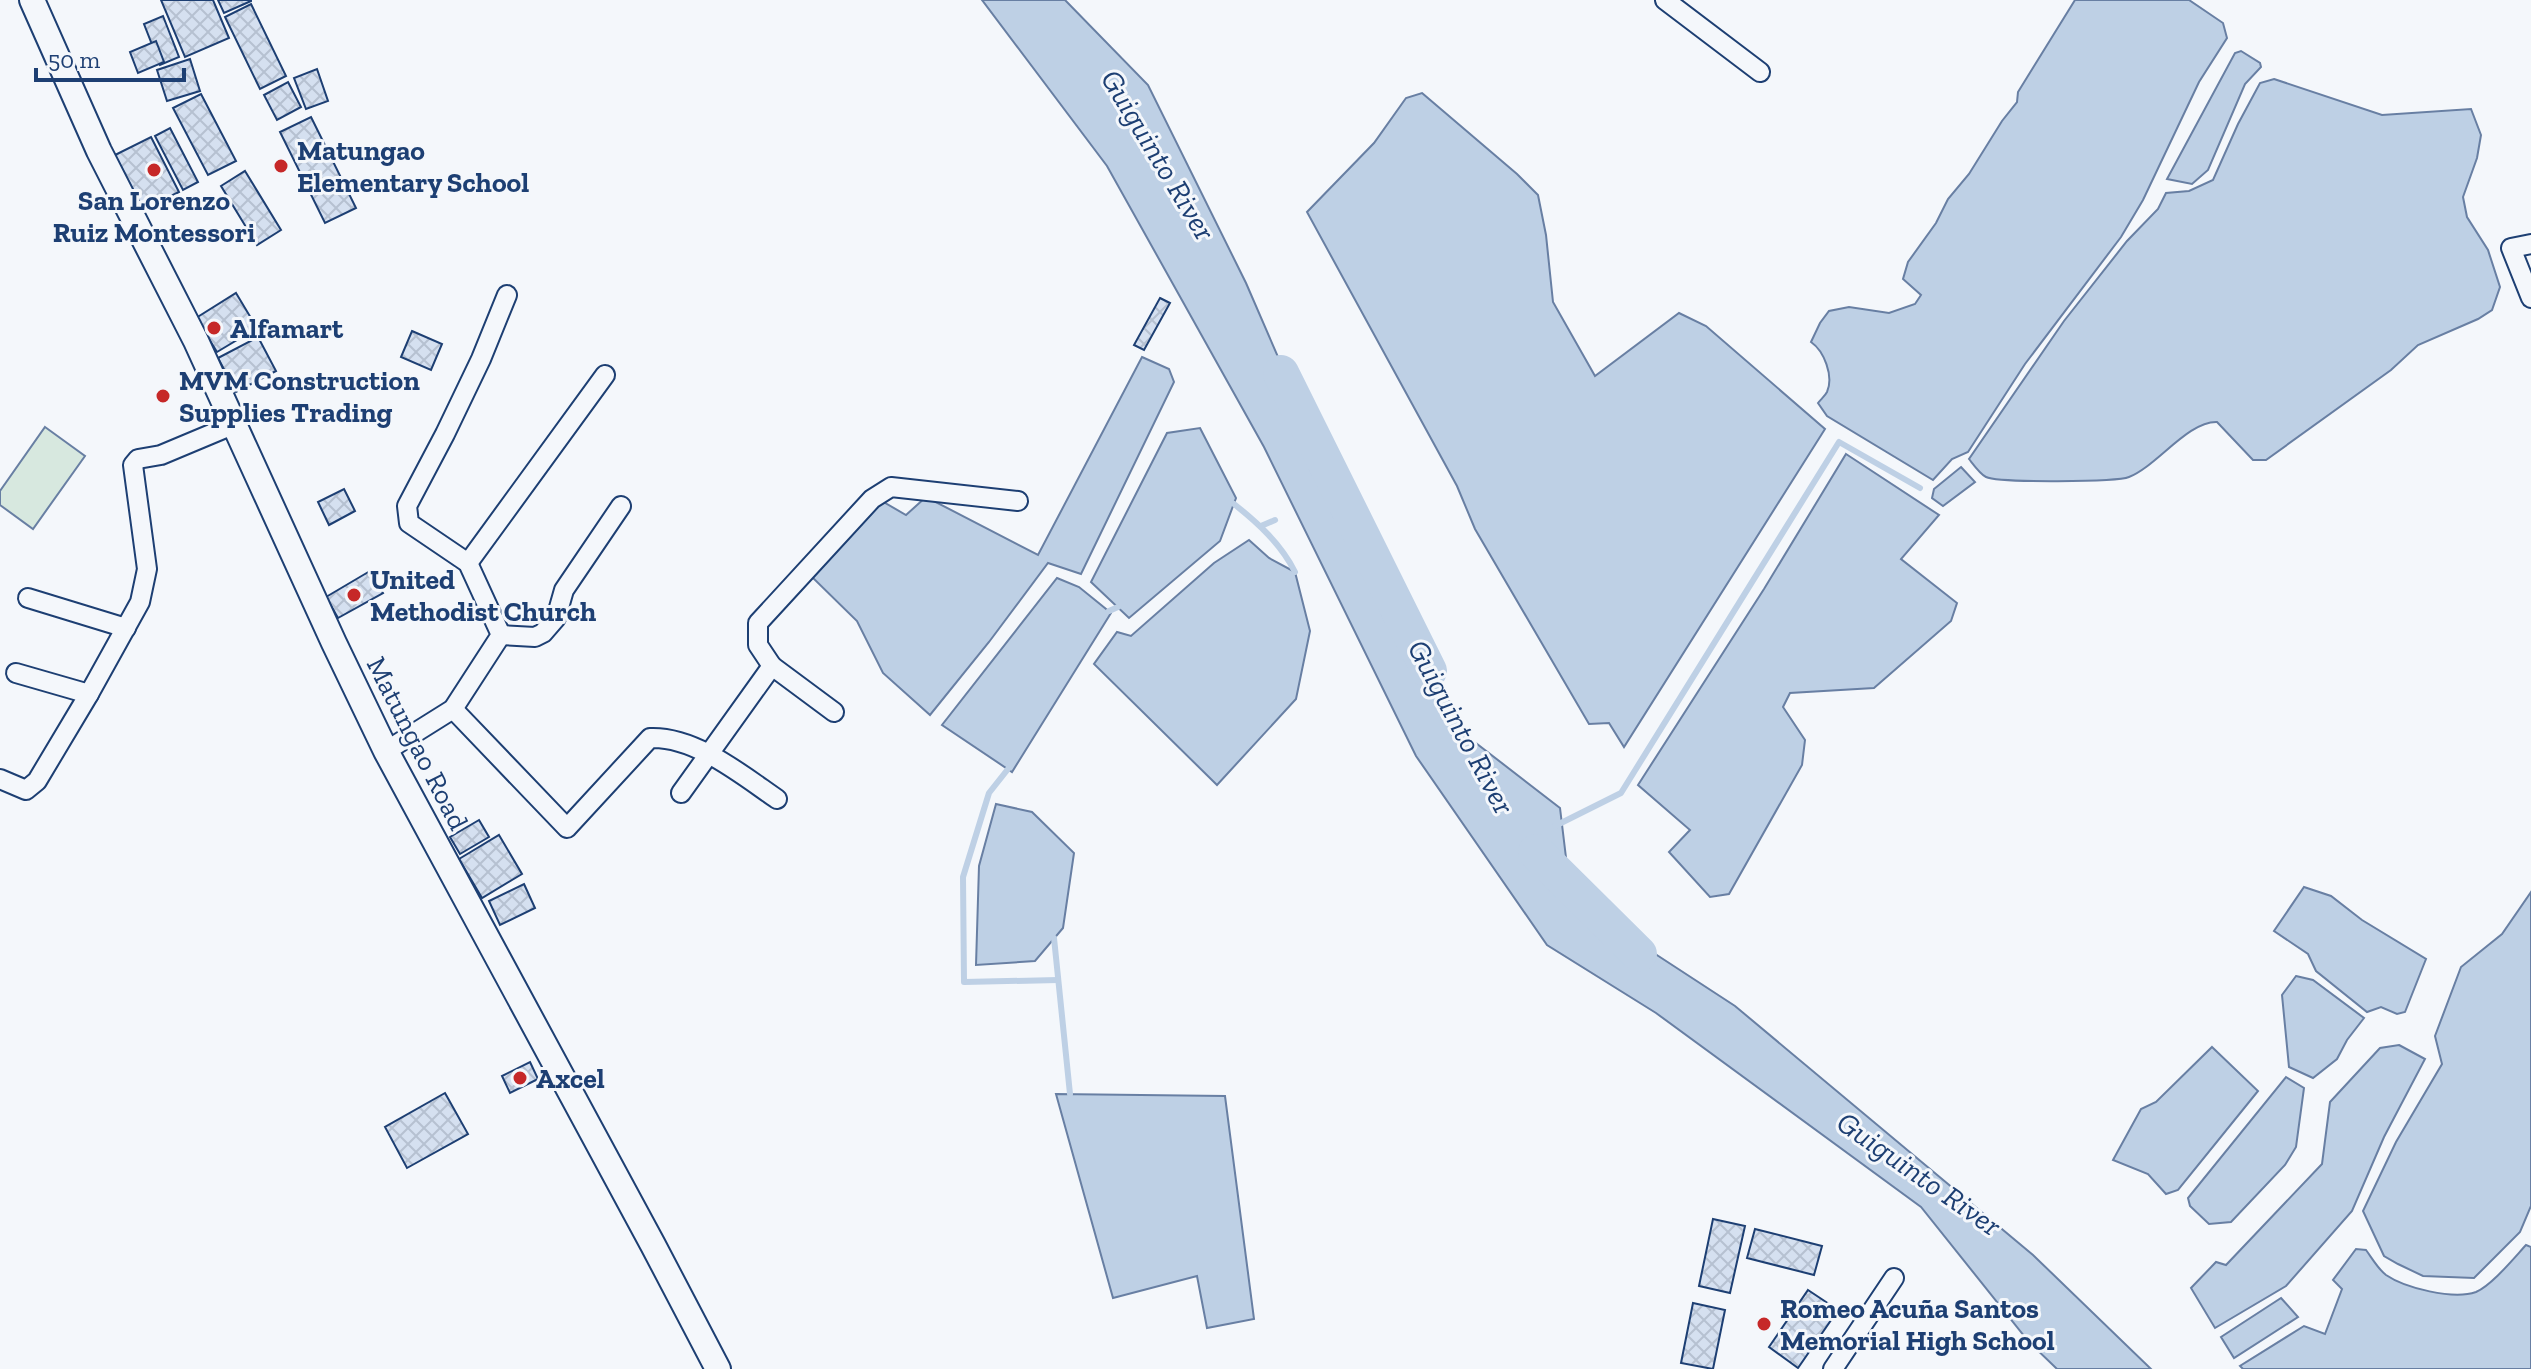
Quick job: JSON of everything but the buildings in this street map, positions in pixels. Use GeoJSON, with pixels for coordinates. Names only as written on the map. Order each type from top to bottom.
{"type":"FeatureCollection","features":[{"type":"Feature","properties":{"kind":"main road","name":"Matungao Road"},"geometry":{"type":"LineString","coordinates":[[32,0],[99,151],[196,341],[386,751],[718,1369]]}},
{"type":"Feature","properties":{"kind":"street"},"geometry":{"type":"LineString","coordinates":[[1665,0],[1760,72]]}},
{"type":"Feature","properties":{"kind":"street"},"geometry":{"type":"LineString","coordinates":[[2531,244],[2511,248],[2531,298]]}},
{"type":"Feature","properties":{"kind":"street"},"geometry":{"type":"LineString","coordinates":[[501,635],[468,563],[409,523],[407,506],[481,359],[507,295]]}},
{"type":"Feature","properties":{"kind":"street"},"geometry":{"type":"LineString","coordinates":[[468,563],[605,375]]}},
{"type":"Feature","properties":{"kind":"street"},"geometry":{"type":"LineString","coordinates":[[0,779],[26,790],[37,781],[140,602],[147,569],[133,465],[138,459],[161,455],[235,424]]}},
{"type":"Feature","properties":{"kind":"street"},"geometry":{"type":"LineString","coordinates":[[834,712],[772,666],[758,645],[758,623],[872,499],[891,487],[1018,501]]}},
{"type":"Feature","properties":{"kind":"street"},"geometry":{"type":"LineString","coordinates":[[501,635],[535,637],[543,633],[556,618],[564,590],[621,506]]}},
{"type":"Feature","properties":{"kind":"street"},"geometry":{"type":"LineString","coordinates":[[28,598],[126,628]]}},
{"type":"Feature","properties":{"kind":"street"},"geometry":{"type":"LineString","coordinates":[[386,751],[453,709],[501,635]]}},
{"type":"Feature","properties":{"kind":"street"},"geometry":{"type":"LineString","coordinates":[[681,793],[772,666]]}},
{"type":"Feature","properties":{"kind":"street"},"geometry":{"type":"LineString","coordinates":[[16,673],[89,694]]}},
{"type":"Feature","properties":{"kind":"street"},"geometry":{"type":"LineString","coordinates":[[453,709],[567,828],[650,738],[662,737],[708,752],[777,799]]}},
{"type":"Feature","properties":{"kind":"street"},"geometry":{"type":"LineString","coordinates":[[1833,1369],[1894,1278]]}},
{"type":"Feature","properties":{"kind":"shaded area"},"geometry":{"type":"Polygon","coordinates":[[[45,427],[85,456],[33,529],[0,505],[0,491],[45,427]]]}},
{"type":"Feature","properties":{"kind":"water"},"geometry":{"type":"Polygon","coordinates":[[[982,0],[1065,0],[1148,85],[1246,283],[1359,544],[1472,740],[1560,808],[1571,899],[1735,1006],[2033,1255],[2151,1369],[2057,1369],[2029,1342],[1921,1207],[1656,1013],[1547,945],[1416,756],[1264,447],[1107,166],[982,0]]]}},
{"type":"Feature","properties":{"kind":"water"},"geometry":{"type":"Polygon","coordinates":[[[2075,0],[2189,0],[2223,23],[2227,38],[2199,82],[2143,200],[2121,237],[2025,364],[1968,452],[1952,459],[1933,480],[1827,416],[1818,403],[1829,386],[1828,372],[1820,351],[1811,342],[1829,311],[1849,307],[1889,313],[1915,304],[1921,295],[1903,279],[1908,262],[1936,223],[1948,199],[1969,174],[2017,102],[2018,92],[2075,0]]]}},
{"type":"Feature","properties":{"kind":"water"},"geometry":{"type":"Polygon","coordinates":[[[2241,51],[2260,63],[2261,67],[2245,84],[2208,170],[2192,184],[2167,179],[2235,53],[2241,51]]]}},
{"type":"Feature","properties":{"kind":"water"},"geometry":{"type":"Polygon","coordinates":[[[2274,79],[2382,115],[2471,109],[2481,135],[2477,158],[2463,197],[2467,217],[2488,250],[2500,287],[2492,310],[2418,345],[2391,370],[2266,460],[2253,460],[2217,422],[2195,429],[2129,477],[2033,481],[1984,476],[1969,459],[2064,321],[2127,241],[2158,209],[2166,193],[2189,191],[2213,180],[2260,83],[2274,79]]]}},
{"type":"Feature","properties":{"kind":"water"},"geometry":{"type":"Polygon","coordinates":[[[1422,93],[1538,195],[1553,302],[1595,376],[1679,313],[1706,326],[1825,429],[1624,747],[1609,723],[1589,724],[1475,529],[1457,486],[1307,212],[1374,143],[1406,98],[1422,93]]]}},
{"type":"Feature","properties":{"kind":"water"},"geometry":{"type":"Polygon","coordinates":[[[1142,357],[1169,369],[1174,382],[1081,574],[1048,563],[930,715],[883,673],[857,621],[812,577],[880,500],[906,515],[926,497],[1038,555],[1142,357]]]}},
{"type":"Feature","properties":{"kind":"water"},"geometry":{"type":"Polygon","coordinates":[[[1200,428],[1236,498],[1220,541],[1129,618],[1091,582],[1167,433],[1200,428]]]}},
{"type":"Feature","properties":{"kind":"water"},"geometry":{"type":"Polygon","coordinates":[[[1846,454],[1939,515],[1901,559],[1957,603],[1951,621],[1874,688],[1790,693],[1783,707],[1805,740],[1802,765],[1729,894],[1710,897],[1669,852],[1690,830],[1638,785],[1846,454]]]}},
{"type":"Feature","properties":{"kind":"water"},"geometry":{"type":"Polygon","coordinates":[[[1961,467],[1975,482],[1943,506],[1932,498],[1934,489],[1961,467]]]}},
{"type":"Feature","properties":{"kind":"water"},"geometry":{"type":"Polygon","coordinates":[[[1249,540],[1269,558],[1295,572],[1310,631],[1296,699],[1217,785],[1094,664],[1117,632],[1131,636],[1214,563],[1249,540]]]}},
{"type":"Feature","properties":{"kind":"water"},"geometry":{"type":"Polygon","coordinates":[[[1057,578],[1079,587],[1111,613],[1012,772],[942,725],[1057,578]]]}},
{"type":"Feature","properties":{"kind":"water"},"geometry":{"type":"Polygon","coordinates":[[[996,804],[1032,812],[1074,853],[1063,928],[1035,961],[976,965],[979,866],[996,804]]]}},
{"type":"Feature","properties":{"kind":"water"},"geometry":{"type":"Polygon","coordinates":[[[2304,887],[2331,896],[2362,920],[2426,959],[2405,1012],[2397,1014],[2381,1007],[2367,1012],[2316,971],[2308,954],[2274,931],[2304,887]]]}},
{"type":"Feature","properties":{"kind":"water"},"geometry":{"type":"Polygon","coordinates":[[[2531,892],[2531,1206],[2520,1232],[2474,1278],[2423,1276],[2384,1256],[2363,1211],[2396,1142],[2442,1064],[2435,1036],[2461,967],[2502,934],[2531,892]]]}},
{"type":"Feature","properties":{"kind":"water"},"geometry":{"type":"Polygon","coordinates":[[[2296,976],[2313,980],[2364,1018],[2337,1059],[2313,1078],[2289,1067],[2282,995],[2296,976]]]}},
{"type":"Feature","properties":{"kind":"water"},"geometry":{"type":"Polygon","coordinates":[[[2399,1045],[2425,1059],[2384,1137],[2352,1211],[2286,1286],[2215,1328],[2191,1288],[2216,1262],[2226,1265],[2322,1164],[2330,1102],[2380,1048],[2399,1045]]]}},
{"type":"Feature","properties":{"kind":"water"},"geometry":{"type":"Polygon","coordinates":[[[2212,1047],[2258,1091],[2178,1190],[2166,1194],[2148,1174],[2113,1160],[2141,1109],[2156,1102],[2212,1047]]]}},
{"type":"Feature","properties":{"kind":"water"},"geometry":{"type":"Polygon","coordinates":[[[2286,1077],[2304,1088],[2296,1147],[2285,1165],[2231,1222],[2209,1224],[2190,1206],[2188,1198],[2286,1077]]]}},
{"type":"Feature","properties":{"kind":"water"},"geometry":{"type":"Polygon","coordinates":[[[1056,1094],[1225,1096],[1254,1319],[1207,1328],[1197,1276],[1113,1298],[1056,1094]]]}},
{"type":"Feature","properties":{"kind":"water"},"geometry":{"type":"Polygon","coordinates":[[[2526,1245],[2531,1247],[2531,1369],[2243,1369],[2240,1366],[2304,1326],[2325,1334],[2342,1289],[2333,1280],[2356,1249],[2366,1250],[2380,1270],[2394,1280],[2455,1295],[2482,1289],[2526,1245]]]}},
{"type":"Feature","properties":{"kind":"water"},"geometry":{"type":"Polygon","coordinates":[[[2281,1298],[2298,1317],[2234,1358],[2221,1337],[2281,1298]]]}},
{"type":"Feature","properties":{"kind":"waterway","name":"Guiguinto River"},"geometry":{"type":"LineString","coordinates":[[1281,373],[1429,671]]}},
{"type":"Feature","properties":{"kind":"waterway"},"geometry":{"type":"LineString","coordinates":[[1555,826],[1621,793],[1839,442],[1920,488]]}},
{"type":"Feature","properties":{"kind":"waterway"},"geometry":{"type":"LineString","coordinates":[[1234,504],[1268,535],[1295,572]]}},
{"type":"Feature","properties":{"kind":"waterway"},"geometry":{"type":"LineString","coordinates":[[1261,526],[1275,520]]}},
{"type":"Feature","properties":{"kind":"waterway"},"geometry":{"type":"LineString","coordinates":[[1109,611],[1118,607]]}},
{"type":"Feature","properties":{"kind":"waterway"},"geometry":{"type":"LineString","coordinates":[[1008,769],[989,793],[963,877],[964,982],[1058,980]]}},
{"type":"Feature","properties":{"kind":"waterway","name":"Guiguinto River"},"geometry":{"type":"LineString","coordinates":[[1536,852],[1639,954]]}},
{"type":"Feature","properties":{"kind":"waterway"},"geometry":{"type":"LineString","coordinates":[[1054,938],[1070,1094]]}},
{"type":"Feature","properties":{"kind":"place","name":"Matungao Elementary School"},"geometry":{"type":"Point","coordinates":[281,166]}},
{"type":"Feature","properties":{"kind":"place","name":"San Lorenzo Ruiz Montessori"},"geometry":{"type":"Point","coordinates":[154,170]}},
{"type":"Feature","properties":{"kind":"place","name":"Alfamart"},"geometry":{"type":"Point","coordinates":[214,328]}},
{"type":"Feature","properties":{"kind":"place","name":"MVM Construction Supplies Trading"},"geometry":{"type":"Point","coordinates":[163,396]}},
{"type":"Feature","properties":{"kind":"place","name":"United Methodist Church"},"geometry":{"type":"Point","coordinates":[354,595]}},
{"type":"Feature","properties":{"kind":"place","name":"Axcel"},"geometry":{"type":"Point","coordinates":[520,1078]}},
{"type":"Feature","properties":{"kind":"place","name":"Romeo Acuña Santos Memorial High School"},"geometry":{"type":"Point","coordinates":[1764,1324]}}]}
